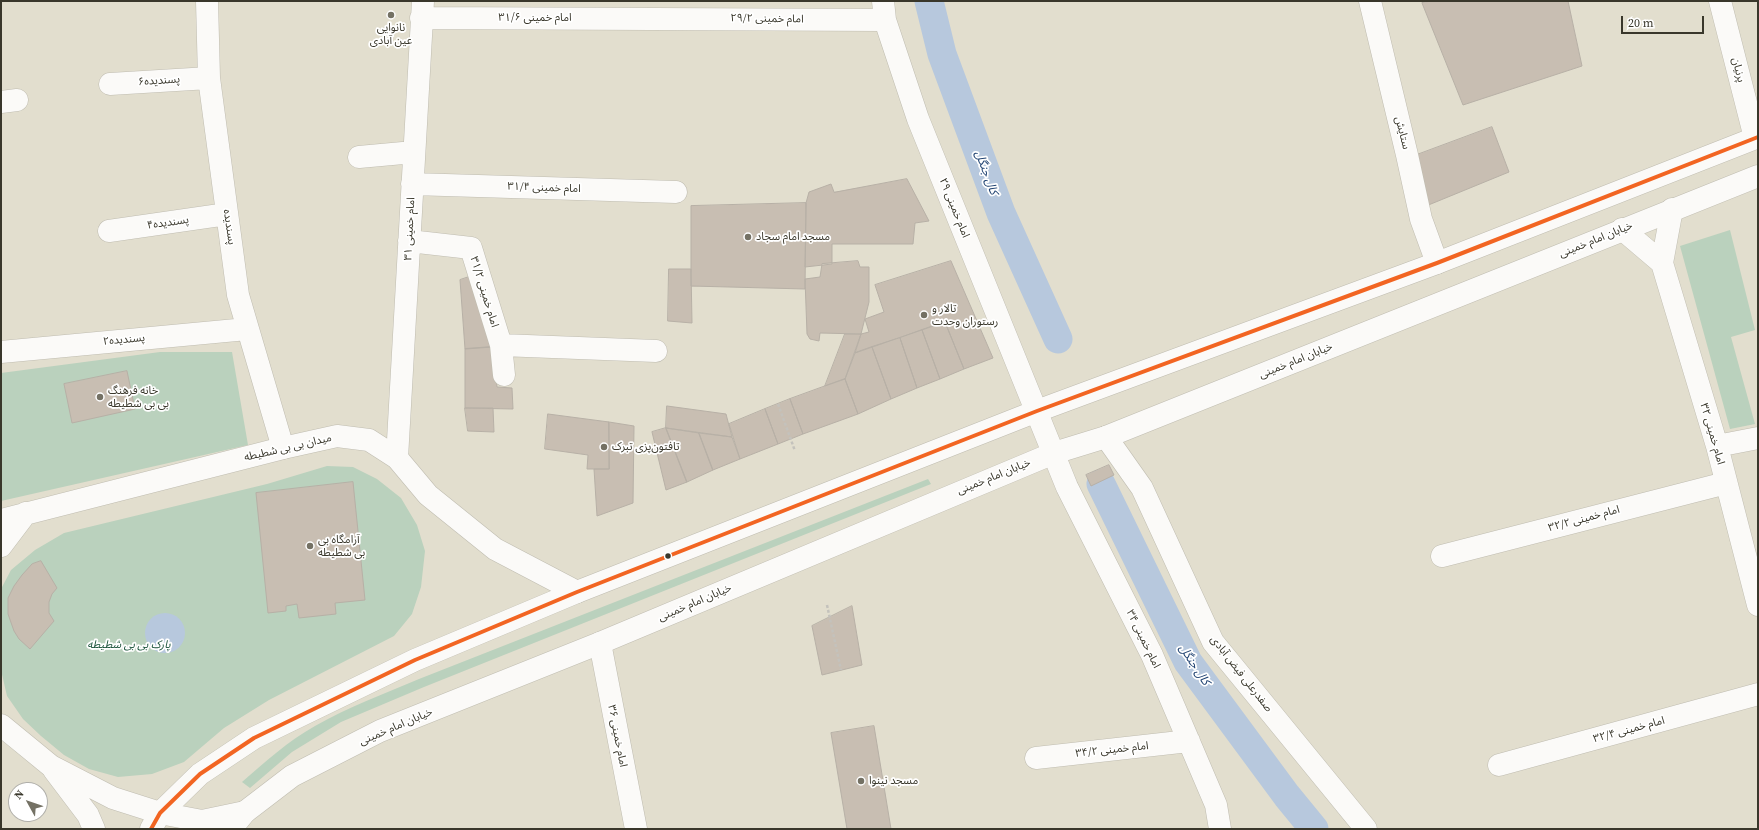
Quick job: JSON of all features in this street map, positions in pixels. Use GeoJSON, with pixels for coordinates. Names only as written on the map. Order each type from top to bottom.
{"type":"FeatureCollection","features":[{"type":"Feature","properties":{"kind":"street","name":"پسندیده"},"geometry":{"type":"LineString","coordinates":[[207,1],[209,78],[238,295],[283,448]]}},
{"type":"Feature","properties":{"kind":"street","name":"ستایش"},"geometry":{"type":"LineString","coordinates":[[1370,1],[1421,219],[1437,263]]}},
{"type":"Feature","properties":{"kind":"street","name":"پرنیان"},"geometry":{"type":"LineString","coordinates":[[1720,1],[1757,138]]}},
{"type":"Feature","properties":{"kind":"street","name":"امام خمینی ۳۱/۶"},"geometry":{"type":"LineString","coordinates":[[422,9],[649,19]]}},
{"type":"Feature","properties":{"kind":"street","name":"امام خمینی ۳۱"},"geometry":{"type":"LineString","coordinates":[[397,458],[422,9]]}},
{"type":"Feature","properties":{"kind":"street","name":"امام خمینی ۲۹/۲"},"geometry":{"type":"LineString","coordinates":[[649,19],[884,11]]}},
{"type":"Feature","properties":{"kind":"street","name":"امام خمینی ۲۹"},"geometry":{"type":"LineString","coordinates":[[884,11],[918,119],[1054,453]]}},
{"type":"Feature","properties":{"kind":"street","name":"پسندیده۶"},"geometry":{"type":"LineString","coordinates":[[110,84],[209,78]]}},
{"type":"Feature","properties":{"kind":"street"},"geometry":{"type":"LineString","coordinates":[[155,821],[200,774],[254,738],[415,660],[576,592],[1037,411],[1437,263],[1757,138]]}},
{"type":"Feature","properties":{"kind":"street"},"geometry":{"type":"LineString","coordinates":[[358,157],[414,152]]}},
{"type":"Feature","properties":{"kind":"street","name":"خیابان امام خمینی"},"geometry":{"type":"LineString","coordinates":[[231,829],[246,812],[292,776],[380,731],[600,643],[1054,453],[1106,438],[1622,229],[1758,176]]}},
{"type":"Feature","properties":{"kind":"street","name":"امام خمینی ۳۱/۴"},"geometry":{"type":"LineString","coordinates":[[412,184],[676,192]]}},
{"type":"Feature","properties":{"kind":"street"},"geometry":{"type":"LineString","coordinates":[[1622,229],[1662,263],[1672,209]]}},
{"type":"Feature","properties":{"kind":"street","name":"پسندیده۴"},"geometry":{"type":"LineString","coordinates":[[109,231],[227,214]]}},
{"type":"Feature","properties":{"kind":"street","name":"امام خمینی ۳۱/۲"},"geometry":{"type":"LineString","coordinates":[[409,241],[471,248],[500,345],[504,375]]}},
{"type":"Feature","properties":{"kind":"street","name":"امام خمینی ۳۲"},"geometry":{"type":"LineString","coordinates":[[1662,263],[1716,446],[1758,605]]}},
{"type":"Feature","properties":{"kind":"street","name":"پسندیده۲"},"geometry":{"type":"LineString","coordinates":[[1,352],[247,329]]}},
{"type":"Feature","properties":{"kind":"street"},"geometry":{"type":"LineString","coordinates":[[500,345],[656,351]]}},
{"type":"Feature","properties":{"kind":"street","name":"میدان بی بی شطیطه"},"geometry":{"type":"LineString","coordinates":[[1,520],[283,448],[337,436],[369,440],[397,458],[428,495],[495,549],[576,592]]}},
{"type":"Feature","properties":{"kind":"street","name":"صفدرعلی فیض آبادی"},"geometry":{"type":"LineString","coordinates":[[1106,438],[1142,488],[1213,642],[1366,829]]}},
{"type":"Feature","properties":{"kind":"street"},"geometry":{"type":"LineString","coordinates":[[1716,446],[1758,438]]}},
{"type":"Feature","properties":{"kind":"street","name":"امام خمینی ۳۴"},"geometry":{"type":"LineString","coordinates":[[1054,453],[1067,487],[1152,655],[1216,805],[1220,829]]}},
{"type":"Feature","properties":{"kind":"street","name":"امام خمینی ۳۲/۲"},"geometry":{"type":"LineString","coordinates":[[1442,556],[1726,483]]}},
{"type":"Feature","properties":{"kind":"street"},"geometry":{"type":"LineString","coordinates":[[1,546],[26,513]]}},
{"type":"Feature","properties":{"kind":"street","name":"امام خمینی ۳۶"},"geometry":{"type":"LineString","coordinates":[[600,643],[636,829]]}},
{"type":"Feature","properties":{"kind":"street","name":"امام خمینی ۳۲/۴"},"geometry":{"type":"LineString","coordinates":[[1499,765],[1758,694]]}},
{"type":"Feature","properties":{"kind":"street"},"geometry":{"type":"LineString","coordinates":[[1,725],[51,766],[155,821],[202,821],[246,812]]}},
{"type":"Feature","properties":{"kind":"street","name":"امام خمینی ۳۴/۲"},"geometry":{"type":"LineString","coordinates":[[1036,758],[1189,741]]}},
{"type":"Feature","properties":{"kind":"street"},"geometry":{"type":"LineString","coordinates":[[51,766],[88,815],[94,829]]}},
{"type":"Feature","properties":{"kind":"street"},"geometry":{"type":"LineString","coordinates":[[1216,805],[1233,829]]}},
{"type":"Feature","properties":{"kind":"path"},"geometry":{"type":"LineString","coordinates":[[778,404],[795,451]]}},
{"type":"Feature","properties":{"kind":"path"},"geometry":{"type":"LineString","coordinates":[[827,605],[842,670]]}},
{"type":"Feature","properties":{"kind":"green space"},"geometry":{"type":"Polygon","coordinates":[[[1730,230],[1755,330],[1731,337],[1755,424],[1730,429],[1680,246],[1730,230]]]}},
{"type":"Feature","properties":{"kind":"green space"},"geometry":{"type":"Polygon","coordinates":[[[160,352],[232,352],[248,445],[1,501],[1,373],[160,352]]]}},
{"type":"Feature","properties":{"kind":"green space","name":"پارک بی بی شطیطه"},"geometry":{"type":"Polygon","coordinates":[[[327,466],[353,467],[377,479],[401,498],[417,525],[425,551],[421,587],[412,614],[394,636],[269,700],[224,728],[184,762],[152,774],[118,777],[89,769],[64,755],[23,719],[7,696],[1,670],[1,589],[11,570],[35,550],[64,533],[267,484],[327,466]]]}},
{"type":"Feature","properties":{"kind":"green space"},"geometry":{"type":"Polygon","coordinates":[[[928,479],[931,484],[424,687],[341,722],[292,752],[250,788],[242,782],[295,738],[328,719],[353,707],[419,679],[928,479]]]}},
{"type":"Feature","properties":{"kind":"water"},"geometry":{"type":"Polygon","coordinates":[[[165,613],[179,619],[185,633],[179,647],[165,653],[151,647],[145,633],[151,619],[165,613]]]}},
{"type":"Feature","properties":{"kind":"building"},"geometry":{"type":"Polygon","coordinates":[[[1431,1],[1568,1],[1582,66],[1463,105],[1422,3],[1431,1]]]}},
{"type":"Feature","properties":{"kind":"building"},"geometry":{"type":"Polygon","coordinates":[[[1492,127],[1509,172],[1426,206],[1414,156],[1492,127]]]}},
{"type":"Feature","properties":{"kind":"building"},"geometry":{"type":"Polygon","coordinates":[[[907,179],[929,221],[915,223],[913,244],[832,244],[832,264],[805,267],[806,203],[809,192],[831,184],[834,192],[907,179]]]}},
{"type":"Feature","properties":{"kind":"building","name":"مسجد امام سجاد"},"geometry":{"type":"Polygon","coordinates":[[[806,203],[805,289],[691,286],[691,206],[806,203]]]}},
{"type":"Feature","properties":{"kind":"building"},"geometry":{"type":"Polygon","coordinates":[[[858,261],[860,267],[869,267],[869,302],[861,334],[820,333],[819,341],[810,339],[807,334],[805,279],[820,277],[822,264],[858,261]]]}},
{"type":"Feature","properties":{"kind":"building","name":"تالار و رستوران وحدت"},"geometry":{"type":"Polygon","coordinates":[[[951,261],[993,358],[964,369],[945,322],[855,353],[861,334],[869,332],[865,319],[884,312],[875,285],[951,261]]]}},
{"type":"Feature","properties":{"kind":"building"},"geometry":{"type":"Polygon","coordinates":[[[669,269],[691,269],[692,323],[668,321],[669,269]]]}},
{"type":"Feature","properties":{"kind":"building"},"geometry":{"type":"Polygon","coordinates":[[[472,276],[492,347],[465,349],[460,280],[472,276]]]}},
{"type":"Feature","properties":{"kind":"building"},"geometry":{"type":"Polygon","coordinates":[[[945,322],[964,369],[940,379],[922,330],[945,322]]]}},
{"type":"Feature","properties":{"kind":"building"},"geometry":{"type":"Polygon","coordinates":[[[922,330],[940,379],[917,388],[900,338],[922,330]]]}},
{"type":"Feature","properties":{"kind":"building"},"geometry":{"type":"Polygon","coordinates":[[[845,334],[861,334],[845,379],[825,386],[845,334]]]}},
{"type":"Feature","properties":{"kind":"building"},"geometry":{"type":"Polygon","coordinates":[[[900,338],[917,388],[891,399],[872,347],[900,338]]]}},
{"type":"Feature","properties":{"kind":"building"},"geometry":{"type":"Polygon","coordinates":[[[492,347],[497,387],[512,388],[513,409],[465,408],[465,349],[492,347]]]}},
{"type":"Feature","properties":{"kind":"building"},"geometry":{"type":"Polygon","coordinates":[[[872,347],[891,399],[858,414],[845,379],[855,353],[872,347]]]}},
{"type":"Feature","properties":{"kind":"building","name":"خانه فرهنگ بی بی شطیطه"},"geometry":{"type":"Polygon","coordinates":[[[127,371],[135,409],[72,423],[64,384],[127,371]]]}},
{"type":"Feature","properties":{"kind":"building"},"geometry":{"type":"Polygon","coordinates":[[[845,379],[858,414],[803,434],[790,399],[845,379]]]}},
{"type":"Feature","properties":{"kind":"building"},"geometry":{"type":"Polygon","coordinates":[[[790,399],[803,434],[778,444],[765,409],[790,399]]]}},
{"type":"Feature","properties":{"kind":"building"},"geometry":{"type":"Polygon","coordinates":[[[667,406],[726,414],[732,437],[666,428],[667,406]]]}},
{"type":"Feature","properties":{"kind":"building"},"geometry":{"type":"Polygon","coordinates":[[[465,408],[493,408],[494,432],[468,431],[465,408]]]}},
{"type":"Feature","properties":{"kind":"building"},"geometry":{"type":"Polygon","coordinates":[[[765,409],[778,444],[740,459],[729,424],[765,409]]]}},
{"type":"Feature","properties":{"kind":"building"},"geometry":{"type":"Polygon","coordinates":[[[548,414],[609,422],[609,469],[587,469],[588,455],[545,449],[548,414]]]}},
{"type":"Feature","properties":{"kind":"building"},"geometry":{"type":"Polygon","coordinates":[[[609,422],[634,426],[633,503],[597,516],[594,469],[609,469],[609,422]]]}},
{"type":"Feature","properties":{"kind":"building"},"geometry":{"type":"Polygon","coordinates":[[[666,428],[699,433],[713,470],[687,482],[666,428]]]}},
{"type":"Feature","properties":{"kind":"building"},"geometry":{"type":"Polygon","coordinates":[[[666,428],[687,482],[666,490],[652,432],[666,428]]]}},
{"type":"Feature","properties":{"kind":"building"},"geometry":{"type":"Polygon","coordinates":[[[699,433],[732,437],[740,459],[713,470],[699,433]]]}},
{"type":"Feature","properties":{"kind":"building"},"geometry":{"type":"Polygon","coordinates":[[[1109,465],[1114,475],[1091,486],[1086,475],[1109,465]]]}},
{"type":"Feature","properties":{"kind":"building","name":"آرامگاه بی بی شطیطه"},"geometry":{"type":"Polygon","coordinates":[[[353,482],[365,600],[335,603],[336,614],[299,618],[297,604],[286,606],[286,611],[268,613],[256,493],[353,482]]]}},
{"type":"Feature","properties":{"kind":"building"},"geometry":{"type":"Polygon","coordinates":[[[41,561],[57,588],[52,594],[49,602],[49,613],[54,621],[30,649],[19,639],[14,631],[8,614],[8,598],[22,575],[32,564],[41,561]]]}},
{"type":"Feature","properties":{"kind":"building"},"geometry":{"type":"Polygon","coordinates":[[[852,606],[862,665],[822,675],[812,626],[852,606]]]}},
{"type":"Feature","properties":{"kind":"building","name":"مسجد نینوا"},"geometry":{"type":"Polygon","coordinates":[[[874,726],[891,829],[847,829],[831,733],[874,726]]]}},
{"type":"Feature","properties":{"kind":"waterway","name":"کال جنگل"},"geometry":{"type":"LineString","coordinates":[[929,1],[942,54],[1001,213],[1058,339]]}},
{"type":"Feature","properties":{"kind":"waterway","name":"کال جنگل"},"geometry":{"type":"LineString","coordinates":[[1101,484],[1188,662],[1287,796],[1314,829]]}},
{"type":"Feature","properties":{"kind":"transit line"},"geometry":{"type":"LineString","coordinates":[[151,829],[160,813],[200,774],[254,738],[415,660],[577,592],[1037,411],[1437,263],[1758,137]]}},
{"type":"Feature","properties":{"kind":"place","name":"نانوایی عین آبادی"},"geometry":{"type":"Point","coordinates":[391,15]}},
{"type":"Feature","properties":{"kind":"place","name":"مسجد امام سجاد"},"geometry":{"type":"Point","coordinates":[748,237]}},
{"type":"Feature","properties":{"kind":"place","name":"تالار و رستوران وحدت"},"geometry":{"type":"Point","coordinates":[924,315]}},
{"type":"Feature","properties":{"kind":"place","name":"خانه فرهنگ بی بی شطیطه"},"geometry":{"type":"Point","coordinates":[100,397]}},
{"type":"Feature","properties":{"kind":"place","name":"تافتون‌پزی تبرک"},"geometry":{"type":"Point","coordinates":[604,447]}},
{"type":"Feature","properties":{"kind":"place","name":"آرامگاه بی بی شطیطه"},"geometry":{"type":"Point","coordinates":[310,546]}},
{"type":"Feature","properties":{"kind":"place","name":"مسجد نینوا"},"geometry":{"type":"Point","coordinates":[861,781]}}]}
